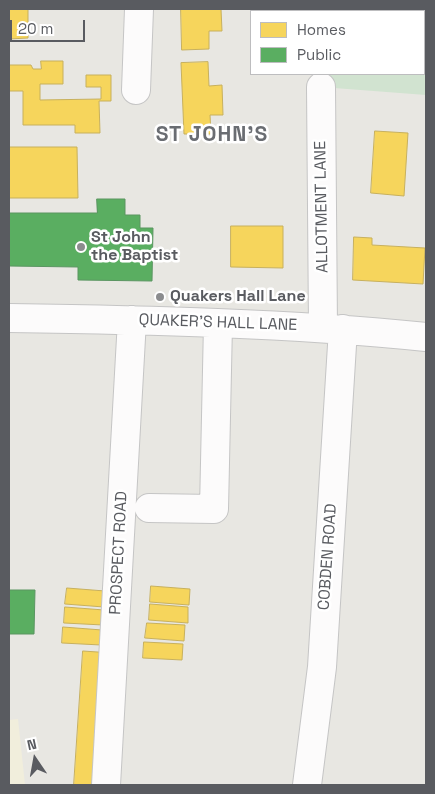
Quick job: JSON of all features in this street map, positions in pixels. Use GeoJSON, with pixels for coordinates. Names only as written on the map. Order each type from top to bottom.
{"type":"FeatureCollection","features":[{"type":"Feature","properties":{"kind":"street"},"geometry":{"type":"LineString","coordinates":[[136,90],[139,9]]}},
{"type":"Feature","properties":{"kind":"street","name":"ALLOTMENT LANE"},"geometry":{"type":"LineString","coordinates":[[321,87],[333,328]]}},
{"type":"Feature","properties":{"kind":"street","name":"QUAKER'S HALL LANE"},"geometry":{"type":"LineString","coordinates":[[9,318],[132,320],[333,328],[426,337]]}},
{"type":"Feature","properties":{"kind":"street","name":"PROSPECT ROAD"},"geometry":{"type":"LineString","coordinates":[[106,785],[132,320]]}},
{"type":"Feature","properties":{"kind":"street"},"geometry":{"type":"LineString","coordinates":[[149,508],[214,510],[218,324]]}},
{"type":"Feature","properties":{"kind":"street","name":"COBDEN ROAD"},"geometry":{"type":"LineString","coordinates":[[307,785],[322,668],[333,328]]}},
{"type":"Feature","properties":{"kind":"shaded area"},"geometry":{"type":"Polygon","coordinates":[[[18,719],[25,785],[9,785],[9,720],[18,719]]]}},
{"type":"Feature","properties":{"kind":"green space"},"geometry":{"type":"Polygon","coordinates":[[[426,9],[426,95],[321,87],[322,75],[425,75],[425,10],[324,10],[426,9]]]}},
{"type":"Feature","properties":{"kind":"building: Homes"},"geometry":{"type":"Polygon","coordinates":[[[9,9],[28,9],[28,38],[9,39],[9,9]]]}},
{"type":"Feature","properties":{"kind":"building: Homes"},"geometry":{"type":"Polygon","coordinates":[[[181,9],[221,9],[222,31],[209,31],[209,49],[182,50],[181,9]]]}},
{"type":"Feature","properties":{"kind":"building: Homes"},"geometry":{"type":"Polygon","coordinates":[[[41,61],[63,61],[63,84],[40,84],[40,100],[101,99],[101,87],[86,87],[86,75],[111,75],[111,101],[99,101],[100,133],[75,133],[75,125],[23,125],[23,91],[9,91],[9,65],[31,65],[33,69],[41,69],[41,61]]]}},
{"type":"Feature","properties":{"kind":"building: Homes"},"geometry":{"type":"Polygon","coordinates":[[[208,62],[209,86],[222,85],[223,115],[210,115],[211,134],[184,134],[181,63],[208,62]]]}},
{"type":"Feature","properties":{"kind":"building: Homes"},"geometry":{"type":"Polygon","coordinates":[[[375,131],[408,133],[404,196],[371,193],[375,131]]]}},
{"type":"Feature","properties":{"kind":"building: Homes"},"geometry":{"type":"Polygon","coordinates":[[[9,147],[77,147],[78,198],[9,198],[9,147]]]}},
{"type":"Feature","properties":{"kind":"building: Homes"},"geometry":{"type":"Polygon","coordinates":[[[231,226],[283,226],[283,268],[231,267],[231,226]]]}},
{"type":"Feature","properties":{"kind":"building: Homes"},"geometry":{"type":"Polygon","coordinates":[[[354,237],[372,238],[372,245],[425,248],[423,284],[353,280],[354,237]]]}},
{"type":"Feature","properties":{"kind":"building: Homes"},"geometry":{"type":"Polygon","coordinates":[[[151,586],[190,589],[189,605],[150,602],[151,586]]]}},
{"type":"Feature","properties":{"kind":"building: Homes"},"geometry":{"type":"Polygon","coordinates":[[[67,588],[105,591],[104,607],[65,604],[67,588]]]}},
{"type":"Feature","properties":{"kind":"building: Homes"},"geometry":{"type":"Polygon","coordinates":[[[150,604],[188,607],[188,623],[149,620],[150,604]]]}},
{"type":"Feature","properties":{"kind":"building: Homes"},"geometry":{"type":"Polygon","coordinates":[[[65,607],[104,610],[103,625],[64,623],[65,607]]]}},
{"type":"Feature","properties":{"kind":"building: Homes"},"geometry":{"type":"Polygon","coordinates":[[[147,623],[185,625],[184,641],[145,638],[147,623]]]}},
{"type":"Feature","properties":{"kind":"building: Homes"},"geometry":{"type":"Polygon","coordinates":[[[63,627],[102,630],[101,645],[62,643],[63,627]]]}},
{"type":"Feature","properties":{"kind":"building: Homes"},"geometry":{"type":"Polygon","coordinates":[[[144,642],[183,644],[182,660],[143,658],[144,642]]]}},
{"type":"Feature","properties":{"kind":"building: Homes"},"geometry":{"type":"Polygon","coordinates":[[[83,651],[112,653],[102,785],[74,785],[83,651]]]}},
{"type":"Feature","properties":{"kind":"building: Public","name":"St John the Baptist"},"geometry":{"type":"Polygon","coordinates":[[[97,199],[125,199],[125,215],[140,215],[140,228],[153,228],[152,281],[78,280],[78,267],[9,266],[9,213],[97,213],[97,199]]]}},
{"type":"Feature","properties":{"kind":"building: Public"},"geometry":{"type":"Polygon","coordinates":[[[9,590],[35,590],[34,634],[9,634],[9,590]]]}},
{"type":"Feature","properties":{"kind":"place","name":"St John the Baptist"},"geometry":{"type":"Point","coordinates":[81,247]}},
{"type":"Feature","properties":{"kind":"place","name":"Quakers Hall Lane"},"geometry":{"type":"Point","coordinates":[160,297]}},
{"type":"Feature","properties":{"kind":"district","name":"ST JOHN'S"},"geometry":{"type":"Point","coordinates":[212,135]}}]}
